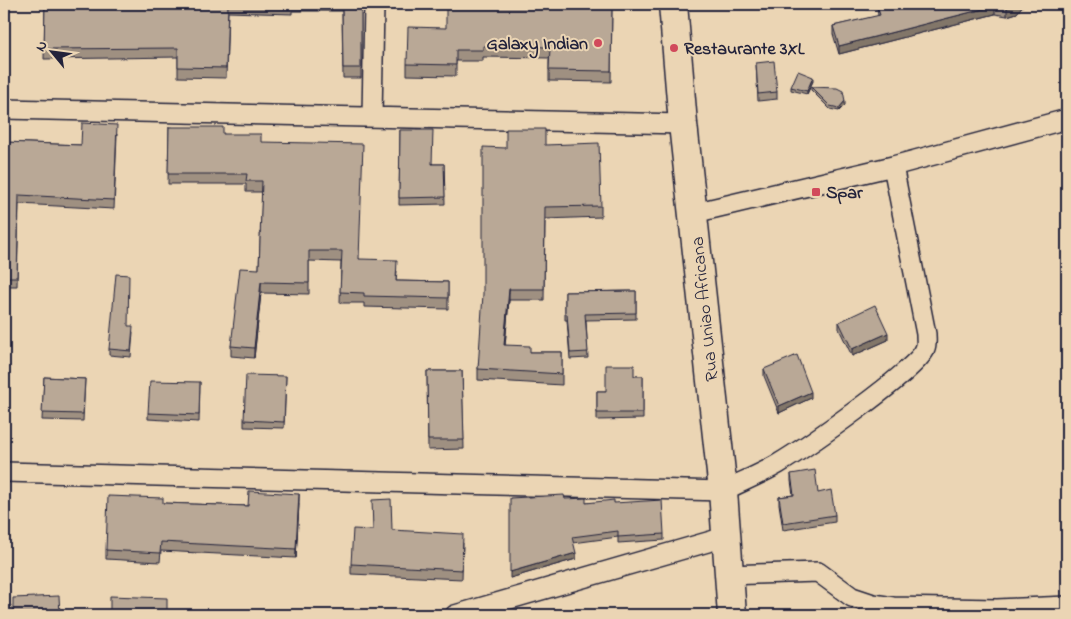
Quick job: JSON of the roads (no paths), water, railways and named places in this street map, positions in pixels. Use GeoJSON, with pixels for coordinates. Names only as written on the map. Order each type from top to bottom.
{"type":"FeatureCollection","features":[{"type":"Feature","properties":{"kind":"main road","name":"Rua Uniao Africana"},"geometry":{"type":"LineString","coordinates":[[673,4],[683,124],[723,491],[732,615]]}},
{"type":"Feature","properties":{"kind":"street"},"geometry":{"type":"LineString","coordinates":[[372,117],[374,4]]}},
{"type":"Feature","properties":{"kind":"street"},"geometry":{"type":"LineString","coordinates":[[4,109],[683,124]]}},
{"type":"Feature","properties":{"kind":"street"},"geometry":{"type":"LineString","coordinates":[[694,213],[893,166],[1067,119]]}},
{"type":"Feature","properties":{"kind":"street"},"geometry":{"type":"LineString","coordinates":[[4,472],[723,491],[778,464],[810,442],[880,392],[918,361],[926,348],[926,334],[893,166]]}},
{"type":"Feature","properties":{"kind":"street"},"geometry":{"type":"LineString","coordinates":[[455,615],[725,537]]}},
{"type":"Feature","properties":{"kind":"street"},"geometry":{"type":"LineString","coordinates":[[729,576],[818,572],[852,597],[872,604],[893,607],[997,609],[1067,606]]}},
{"type":"Feature","properties":{"kind":"place","name":"Galaxy Indian"},"geometry":{"type":"Point","coordinates":[598,43]}},
{"type":"Feature","properties":{"kind":"place","name":"Restaurante 3XL"},"geometry":{"type":"Point","coordinates":[674,48]}},
{"type":"Feature","properties":{"kind":"place","name":"Spar"},"geometry":{"type":"Point","coordinates":[816,192]}}]}
